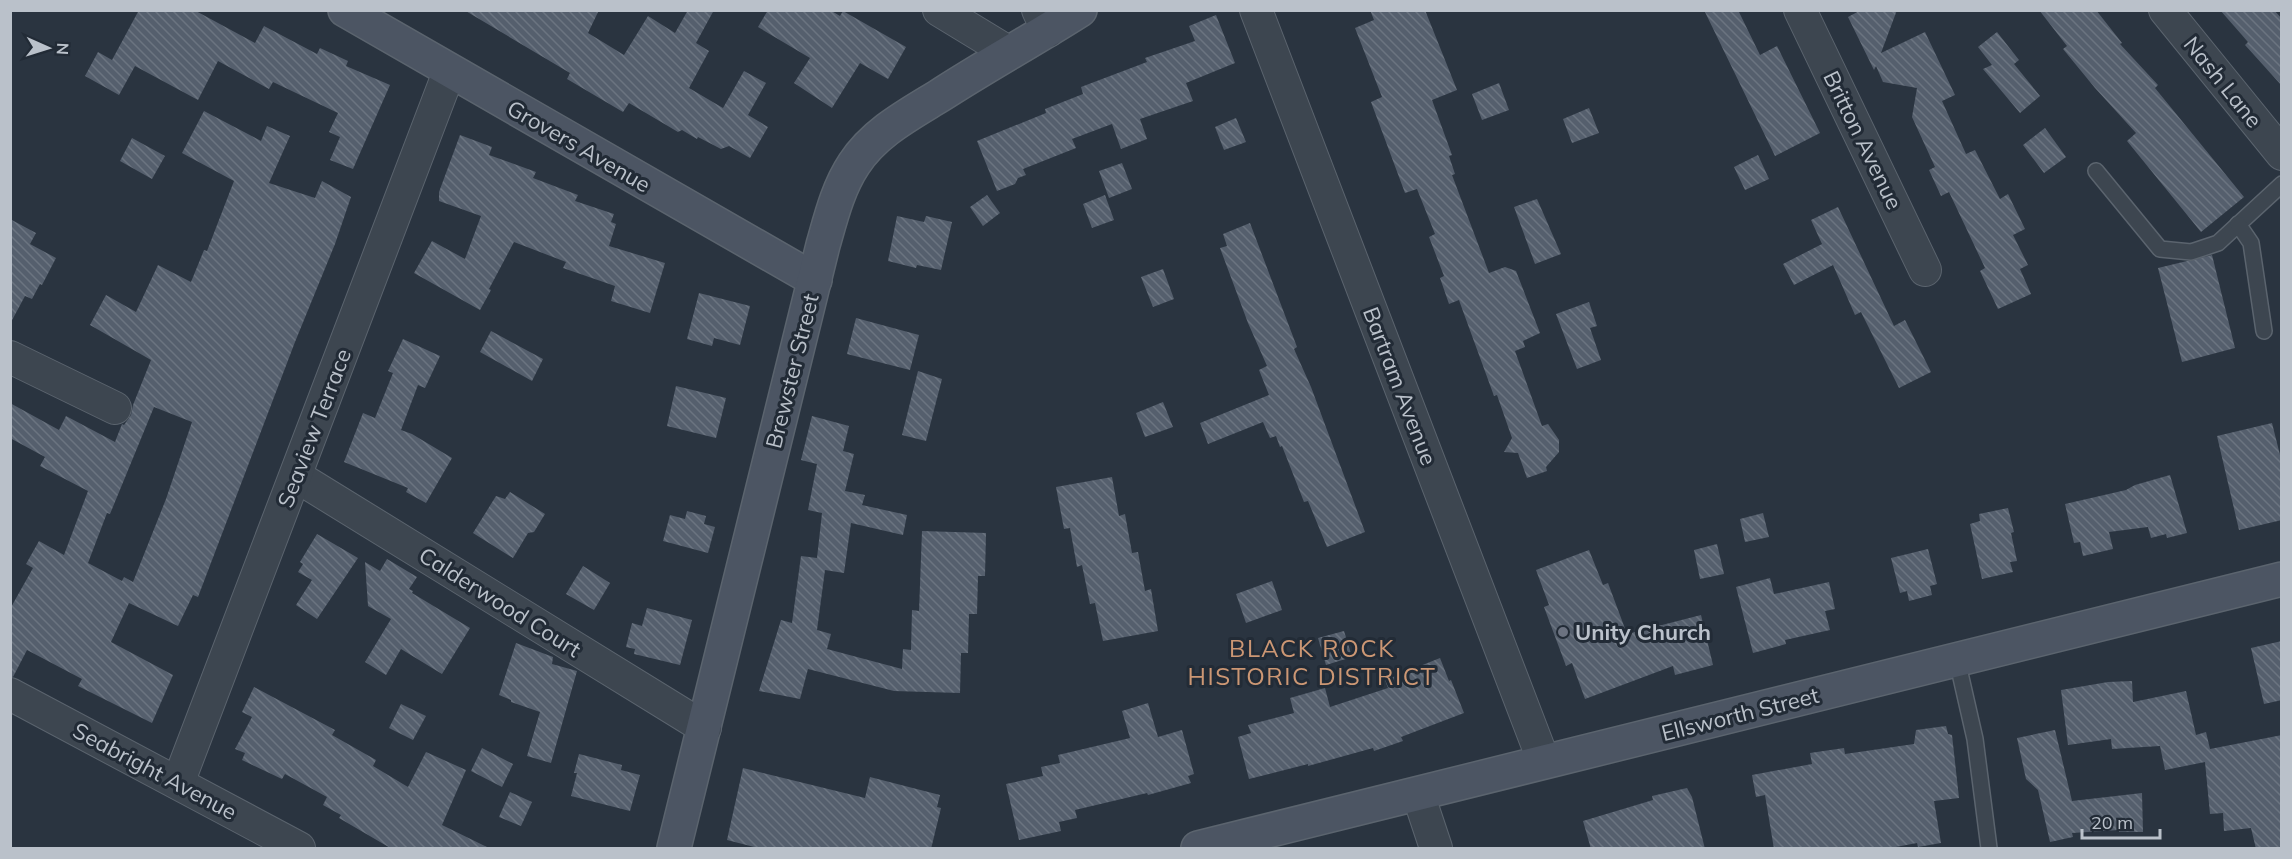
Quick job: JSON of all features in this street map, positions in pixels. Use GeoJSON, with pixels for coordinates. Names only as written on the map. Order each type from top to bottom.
{"type":"FeatureCollection","features":[{"type":"Feature","properties":{"kind":"street","name":"Grovers Avenue"},"geometry":{"type":"LineString","coordinates":[[345,10],[449,72],[815,280]]}},
{"type":"Feature","properties":{"kind":"street"},"geometry":{"type":"LineString","coordinates":[[939,10],[1008,52]]}},
{"type":"Feature","properties":{"kind":"street","name":"Brewster Street"},"geometry":{"type":"LineString","coordinates":[[674,849],[815,280],[843,182],[864,150],[877,137],[1008,52],[1043,21],[1080,10]]}},
{"type":"Feature","properties":{"kind":"street","name":"Bartram Avenue"},"geometry":{"type":"LineString","coordinates":[[1256,10],[1544,762]]}},
{"type":"Feature","properties":{"kind":"street","name":"Britton Avenue"},"geometry":{"type":"LineString","coordinates":[[1800,10],[1925,270]]}},
{"type":"Feature","properties":{"kind":"street","name":"Nash Lane"},"geometry":{"type":"LineString","coordinates":[[2164,10],[2282,154]]}},
{"type":"Feature","properties":{"kind":"street","name":"Seaview Terrace"},"geometry":{"type":"LineString","coordinates":[[178,783],[449,72]]}},
{"type":"Feature","properties":{"kind":"street"},"geometry":{"type":"LineString","coordinates":[[10,357],[115,408]]}},
{"type":"Feature","properties":{"kind":"street","name":"Calderwood Court"},"geometry":{"type":"LineString","coordinates":[[296,476],[705,728]]}},
{"type":"Feature","properties":{"kind":"street","name":"Ellsworth Street"},"geometry":{"type":"LineString","coordinates":[[1198,849],[2282,579]]}},
{"type":"Feature","properties":{"kind":"street","name":"Seabright Avenue"},"geometry":{"type":"LineString","coordinates":[[10,694],[299,849]]}},
{"type":"Feature","properties":{"kind":"street"},"geometry":{"type":"LineString","coordinates":[[1418,794],[1436,849]]}},
{"type":"Feature","properties":{"kind":"lane"},"geometry":{"type":"LineString","coordinates":[[2096,171],[2160,249],[2192,252],[2218,243],[2282,184]]}},
{"type":"Feature","properties":{"kind":"lane"},"geometry":{"type":"LineString","coordinates":[[2238,224],[2251,243],[2264,331]]}},
{"type":"Feature","properties":{"kind":"lane"},"geometry":{"type":"LineString","coordinates":[[1957,660],[1975,740],[1989,849]]}},
{"type":"Feature","properties":{"kind":"building"},"geometry":{"type":"Polygon","coordinates":[[[139,10],[194,10],[255,43],[264,26],[317,54],[320,48],[348,61],[346,66],[390,85],[353,169],[330,160],[340,137],[329,132],[338,113],[273,82],[269,89],[218,61],[198,100],[135,66],[119,95],[85,76],[98,52],[112,60],[139,10]]]}},
{"type":"Feature","properties":{"kind":"building"},"geometry":{"type":"Polygon","coordinates":[[[464,10],[599,10],[588,33],[624,55],[648,16],[675,33],[688,10],[714,10],[696,43],[709,51],[689,88],[723,108],[744,71],[766,83],[748,115],[768,127],[750,158],[729,146],[721,149],[682,130],[678,132],[629,103],[623,112],[567,79],[570,73],[464,10]]]}},
{"type":"Feature","properties":{"kind":"building"},"geometry":{"type":"Polygon","coordinates":[[[768,10],[830,10],[840,16],[843,11],[906,47],[888,79],[860,63],[832,108],[794,83],[810,58],[758,27],[768,10]]]}},
{"type":"Feature","properties":{"kind":"building"},"geometry":{"type":"Polygon","coordinates":[[[1370,10],[1425,10],[1457,90],[1432,100],[1452,155],[1449,156],[1455,174],[1452,175],[1489,273],[1505,267],[1516,271],[1540,333],[1523,341],[1525,347],[1515,351],[1542,426],[1548,424],[1559,440],[1559,452],[1546,467],[1547,471],[1527,478],[1518,453],[1504,452],[1512,438],[1497,395],[1494,396],[1459,300],[1449,304],[1440,278],[1444,276],[1429,237],[1435,234],[1417,189],[1405,193],[1371,102],[1382,97],[1355,28],[1374,20],[1370,10]]]}},
{"type":"Feature","properties":{"kind":"building"},"geometry":{"type":"Polygon","coordinates":[[[1704,10],[1738,10],[1760,55],[1777,46],[1820,133],[1775,156],[1704,10]]]}},
{"type":"Feature","properties":{"kind":"building"},"geometry":{"type":"Polygon","coordinates":[[[1861,10],[1897,10],[1881,53],[1925,32],[1955,95],[1942,101],[1966,154],[1975,150],[2000,199],[2008,194],[2025,229],[2013,235],[2028,265],[2020,269],[2031,294],[1998,309],[1980,271],[1985,268],[1949,192],[1941,196],[1929,170],[1935,167],[1912,117],[1917,88],[1883,82],[1876,66],[1874,70],[1848,17],[1861,10]]]}},
{"type":"Feature","properties":{"kind":"building"},"geometry":{"type":"Polygon","coordinates":[[[2039,10],[2096,10],[2122,43],[2120,44],[2158,85],[2155,88],[2244,197],[2201,232],[2127,141],[2136,133],[2063,49],[2067,46],[2039,10]]]}},
{"type":"Feature","properties":{"kind":"building"},"geometry":{"type":"Polygon","coordinates":[[[2220,10],[2274,10],[2282,19],[2282,86],[2245,45],[2248,42],[2220,10]]]}},
{"type":"Feature","properties":{"kind":"building"},"geometry":{"type":"Polygon","coordinates":[[[1216,15],[1235,63],[1186,83],[1193,101],[1140,119],[1147,139],[1121,149],[1112,124],[1072,139],[1076,148],[1023,169],[1026,175],[1018,178],[1015,184],[997,191],[977,141],[1046,113],[1045,109],[1083,94],[1081,87],[1147,62],[1145,58],[1195,41],[1189,26],[1216,15]]]}},
{"type":"Feature","properties":{"kind":"building"},"geometry":{"type":"Polygon","coordinates":[[[1997,32],[2019,60],[2014,64],[2040,96],[2020,113],[1983,69],[1992,65],[1978,47],[1997,32]]]}},
{"type":"Feature","properties":{"kind":"building"},"geometry":{"type":"Polygon","coordinates":[[[1499,83],[1509,110],[1482,120],[1472,94],[1499,83]]]}},
{"type":"Feature","properties":{"kind":"building"},"geometry":{"type":"Polygon","coordinates":[[[1589,108],[1599,133],[1572,143],[1563,119],[1589,108]]]}},
{"type":"Feature","properties":{"kind":"building"},"geometry":{"type":"Polygon","coordinates":[[[204,111],[261,141],[267,126],[290,136],[269,183],[315,198],[322,181],[351,197],[335,244],[295,342],[198,597],[193,595],[178,626],[129,603],[111,642],[173,675],[152,723],[78,686],[82,679],[27,650],[13,677],[10,676],[10,609],[33,568],[26,564],[39,541],[64,555],[88,491],[40,466],[45,457],[10,438],[10,403],[59,430],[66,416],[115,442],[122,424],[124,425],[131,415],[151,360],[90,325],[106,295],[136,312],[158,265],[191,282],[204,250],[207,251],[234,181],[182,153],[204,111]],[[154,407],[110,514],[107,513],[88,563],[122,581],[124,577],[133,582],[166,499],[192,422],[154,407]]]}},
{"type":"Feature","properties":{"kind":"building"},"geometry":{"type":"Polygon","coordinates":[[[1236,118],[1246,142],[1224,150],[1215,127],[1236,118]]]}},
{"type":"Feature","properties":{"kind":"building"},"geometry":{"type":"Polygon","coordinates":[[[2045,128],[2066,157],[2044,173],[2023,145],[2045,128]]]}},
{"type":"Feature","properties":{"kind":"building"},"geometry":{"type":"Polygon","coordinates":[[[460,135],[492,147],[489,155],[536,172],[533,178],[578,195],[575,201],[614,214],[611,222],[616,224],[609,246],[665,263],[650,313],[611,301],[615,286],[563,268],[566,262],[514,242],[480,310],[414,273],[432,241],[465,259],[481,216],[439,201],[439,192],[460,135]]]}},
{"type":"Feature","properties":{"kind":"building"},"geometry":{"type":"Polygon","coordinates":[[[132,138],[165,156],[152,179],[120,161],[132,138]]]}},
{"type":"Feature","properties":{"kind":"building"},"geometry":{"type":"Polygon","coordinates":[[[1758,155],[1769,179],[1745,190],[1734,167],[1758,155]]]}},
{"type":"Feature","properties":{"kind":"building"},"geometry":{"type":"Polygon","coordinates":[[[1122,163],[1132,189],[1109,198],[1099,171],[1122,163]]]}},
{"type":"Feature","properties":{"kind":"building"},"geometry":{"type":"Polygon","coordinates":[[[987,195],[1000,213],[983,226],[970,207],[987,195]]]}},
{"type":"Feature","properties":{"kind":"building"},"geometry":{"type":"Polygon","coordinates":[[[1105,195],[1114,220],[1092,228],[1083,204],[1105,195]]]}},
{"type":"Feature","properties":{"kind":"building"},"geometry":{"type":"Polygon","coordinates":[[[1537,199],[1561,254],[1535,264],[1514,207],[1537,199]]]}},
{"type":"Feature","properties":{"kind":"building"},"geometry":{"type":"Polygon","coordinates":[[[1838,207],[1894,326],[1905,320],[1931,372],[1899,388],[1861,312],[1855,315],[1833,265],[1794,285],[1783,264],[1822,244],[1811,220],[1838,207]]]}},
{"type":"Feature","properties":{"kind":"building"},"geometry":{"type":"Polygon","coordinates":[[[897,216],[924,222],[926,216],[952,222],[941,270],[917,265],[916,268],[888,261],[897,216]]]}},
{"type":"Feature","properties":{"kind":"building"},"geometry":{"type":"Polygon","coordinates":[[[10,219],[36,233],[30,244],[56,258],[42,285],[40,284],[32,299],[25,296],[10,324],[10,219]]]}},
{"type":"Feature","properties":{"kind":"building"},"geometry":{"type":"Polygon","coordinates":[[[1250,223],[1297,347],[1294,349],[1311,387],[1365,532],[1327,547],[1308,501],[1304,502],[1282,446],[1280,447],[1276,436],[1270,438],[1263,422],[1208,444],[1200,423],[1269,395],[1259,370],[1267,366],[1220,248],[1227,246],[1223,234],[1250,223]]]}},
{"type":"Feature","properties":{"kind":"building"},"geometry":{"type":"Polygon","coordinates":[[[2212,255],[2235,348],[2182,362],[2158,268],[2212,255]]]}},
{"type":"Feature","properties":{"kind":"building"},"geometry":{"type":"Polygon","coordinates":[[[1163,269],[1174,299],[1153,307],[1141,277],[1163,269]]]}},
{"type":"Feature","properties":{"kind":"building"},"geometry":{"type":"Polygon","coordinates":[[[699,293],[750,306],[740,345],[714,338],[712,346],[687,339],[699,293]]]}},
{"type":"Feature","properties":{"kind":"building"},"geometry":{"type":"Polygon","coordinates":[[[1589,302],[1597,326],[1590,328],[1601,360],[1577,369],[1556,314],[1589,302]]]}},
{"type":"Feature","properties":{"kind":"building"},"geometry":{"type":"Polygon","coordinates":[[[856,318],[919,335],[910,370],[847,354],[856,318]]]}},
{"type":"Feature","properties":{"kind":"building"},"geometry":{"type":"Polygon","coordinates":[[[491,331],[543,359],[532,381],[480,352],[491,331]]]}},
{"type":"Feature","properties":{"kind":"building"},"geometry":{"type":"Polygon","coordinates":[[[403,339],[440,356],[425,388],[418,385],[401,430],[452,458],[426,503],[406,492],[408,488],[344,462],[363,413],[375,418],[393,373],[388,371],[403,339]]]}},
{"type":"Feature","properties":{"kind":"building"},"geometry":{"type":"Polygon","coordinates":[[[918,371],[942,379],[926,441],[902,435],[918,371]]]}},
{"type":"Feature","properties":{"kind":"building"},"geometry":{"type":"Polygon","coordinates":[[[676,386],[726,398],[716,438],[667,426],[676,386]]]}},
{"type":"Feature","properties":{"kind":"building"},"geometry":{"type":"Polygon","coordinates":[[[1163,402],[1173,427],[1145,437],[1136,413],[1163,402]]]}},
{"type":"Feature","properties":{"kind":"building"},"geometry":{"type":"Polygon","coordinates":[[[812,416],[849,426],[843,451],[854,454],[845,491],[865,495],[862,505],[907,515],[903,535],[851,523],[844,573],[825,570],[817,630],[831,634],[827,649],[902,669],[903,649],[911,650],[912,610],[919,611],[922,531],[986,533],[985,576],[978,576],[977,614],[969,614],[968,653],[961,653],[960,693],[894,691],[808,669],[800,699],[759,691],[781,620],[792,623],[801,556],[817,558],[822,513],[808,510],[817,464],[801,460],[812,416]]]}},
{"type":"Feature","properties":{"kind":"building"},"geometry":{"type":"Polygon","coordinates":[[[2272,423],[2282,463],[2282,520],[2239,530],[2217,436],[2272,423]]]}},
{"type":"Feature","properties":{"kind":"building"},"geometry":{"type":"Polygon","coordinates":[[[2170,475],[2187,533],[2167,538],[2166,534],[2151,538],[2148,527],[2109,532],[2113,549],[2083,556],[2080,542],[2074,543],[2065,504],[2126,490],[2135,485],[2170,475]]]}},
{"type":"Feature","properties":{"kind":"building"},"geometry":{"type":"Polygon","coordinates":[[[1112,477],[1119,516],[1125,514],[1132,553],[1138,552],[1145,591],[1151,589],[1158,631],[1103,641],[1095,603],[1090,604],[1082,565],[1077,567],[1070,528],[1064,529],[1056,487],[1112,477]]]}},
{"type":"Feature","properties":{"kind":"building"},"geometry":{"type":"Polygon","coordinates":[[[510,492],[545,514],[534,532],[528,533],[513,558],[473,533],[496,496],[505,499],[510,492]]]}},
{"type":"Feature","properties":{"kind":"building"},"geometry":{"type":"Polygon","coordinates":[[[2008,508],[2014,532],[2011,533],[2017,561],[2010,562],[2013,572],[1982,579],[1970,524],[1980,521],[1979,514],[2008,508]]]}},
{"type":"Feature","properties":{"kind":"building"},"geometry":{"type":"Polygon","coordinates":[[[687,511],[706,516],[704,524],[715,527],[708,553],[663,541],[670,515],[685,519],[687,511]]]}},
{"type":"Feature","properties":{"kind":"building"},"geometry":{"type":"Polygon","coordinates":[[[1763,513],[1769,537],[1745,542],[1740,519],[1763,513]]]}},
{"type":"Feature","properties":{"kind":"building"},"geometry":{"type":"Polygon","coordinates":[[[317,534],[358,558],[317,619],[296,605],[312,580],[298,572],[303,564],[300,562],[317,534]]]}},
{"type":"Feature","properties":{"kind":"building"},"geometry":{"type":"Polygon","coordinates":[[[1717,544],[1724,574],[1700,579],[1694,550],[1717,544]]]}},
{"type":"Feature","properties":{"kind":"building"},"geometry":{"type":"Polygon","coordinates":[[[1928,549],[1937,584],[1930,586],[1932,595],[1909,601],[1907,591],[1900,593],[1891,558],[1928,549]]]}},
{"type":"Feature","properties":{"kind":"building"},"geometry":{"type":"Polygon","coordinates":[[[1589,550],[1603,585],[1608,583],[1627,634],[1701,615],[1713,665],[1675,675],[1673,666],[1585,699],[1572,663],[1566,666],[1544,607],[1549,605],[1536,570],[1589,550]]]}},
{"type":"Feature","properties":{"kind":"building"},"geometry":{"type":"Polygon","coordinates":[[[387,559],[417,577],[409,589],[413,591],[412,593],[470,628],[442,674],[401,649],[386,675],[365,662],[391,619],[368,606],[365,562],[380,571],[387,559]]]}},
{"type":"Feature","properties":{"kind":"building"},"geometry":{"type":"Polygon","coordinates":[[[583,566],[610,583],[594,610],[566,594],[583,566]]]}},
{"type":"Feature","properties":{"kind":"building"},"geometry":{"type":"Polygon","coordinates":[[[1770,578],[1774,594],[1829,582],[1835,609],[1825,611],[1830,630],[1785,640],[1786,644],[1753,653],[1736,587],[1770,578]]]}},
{"type":"Feature","properties":{"kind":"building"},"geometry":{"type":"Polygon","coordinates":[[[1272,581],[1282,610],[1246,623],[1236,594],[1272,581]]]}},
{"type":"Feature","properties":{"kind":"building"},"geometry":{"type":"Polygon","coordinates":[[[647,608],[692,620],[680,665],[634,654],[635,649],[626,647],[632,623],[642,626],[647,608]]]}},
{"type":"Feature","properties":{"kind":"building"},"geometry":{"type":"Polygon","coordinates":[[[1344,631],[1352,657],[1326,665],[1318,638],[1344,631]]]}},
{"type":"Feature","properties":{"kind":"building"},"geometry":{"type":"Polygon","coordinates":[[[2282,641],[2282,700],[2264,704],[2251,648],[2282,641]]]}},
{"type":"Feature","properties":{"kind":"building"},"geometry":{"type":"Polygon","coordinates":[[[516,643],[553,657],[552,664],[577,671],[551,763],[527,756],[540,712],[511,702],[499,695],[516,643]]]}},
{"type":"Feature","properties":{"kind":"building"},"geometry":{"type":"Polygon","coordinates":[[[1440,658],[1464,713],[1401,737],[1403,741],[1374,751],[1373,748],[1249,779],[1238,737],[1251,733],[1248,725],[1294,713],[1290,698],[1325,688],[1330,707],[1388,688],[1385,680],[1440,658]]]}},
{"type":"Feature","properties":{"kind":"building"},"geometry":{"type":"Polygon","coordinates":[[[2132,681],[2133,702],[2186,691],[2196,735],[2206,732],[2210,749],[2282,735],[2282,849],[2256,849],[2251,828],[2224,831],[2223,813],[2210,814],[2205,762],[2165,770],[2160,746],[2112,749],[2111,739],[2068,745],[2061,690],[2108,682],[2132,681]]]}},
{"type":"Feature","properties":{"kind":"building"},"geometry":{"type":"Polygon","coordinates":[[[254,687],[335,730],[332,735],[376,760],[373,766],[408,787],[426,752],[466,770],[442,825],[491,849],[392,849],[339,818],[341,815],[323,805],[327,797],[285,774],[282,779],[242,760],[245,753],[235,749],[252,717],[242,712],[254,687]]]}},
{"type":"Feature","properties":{"kind":"building"},"geometry":{"type":"Polygon","coordinates":[[[1148,703],[1158,737],[1182,730],[1194,774],[1188,776],[1191,783],[1148,795],[1147,793],[1075,810],[1077,818],[1059,822],[1061,831],[1019,840],[1006,784],[1043,776],[1041,767],[1060,763],[1058,755],[1130,738],[1122,711],[1148,703]]]}},
{"type":"Feature","properties":{"kind":"building"},"geometry":{"type":"Polygon","coordinates":[[[401,704],[426,716],[413,740],[389,728],[401,704]]]}},
{"type":"Feature","properties":{"kind":"building"},"geometry":{"type":"Polygon","coordinates":[[[1946,726],[1948,734],[1952,735],[1959,798],[1934,801],[1941,843],[1918,847],[1917,843],[1885,849],[1774,849],[1765,795],[1756,797],[1752,775],[1812,764],[1810,753],[1844,748],[1845,754],[1914,744],[1916,730],[1946,726]]]}},
{"type":"Feature","properties":{"kind":"building"},"geometry":{"type":"Polygon","coordinates":[[[2055,730],[2072,801],[2142,793],[2143,832],[2119,832],[2119,830],[2072,833],[2073,837],[2050,842],[2038,790],[2026,779],[2017,738],[2055,730]]]}},
{"type":"Feature","properties":{"kind":"building"},"geometry":{"type":"Polygon","coordinates":[[[482,748],[513,764],[502,787],[471,771],[482,748]]]}},
{"type":"Feature","properties":{"kind":"building"},"geometry":{"type":"Polygon","coordinates":[[[579,754],[622,765],[621,770],[640,775],[630,811],[571,796],[579,754]]]}},
{"type":"Feature","properties":{"kind":"building"},"geometry":{"type":"Polygon","coordinates":[[[743,768],[865,798],[870,777],[940,795],[937,807],[941,808],[931,849],[762,849],[727,840],[743,768]]]}},
{"type":"Feature","properties":{"kind":"building"},"geometry":{"type":"Polygon","coordinates":[[[1687,788],[1692,797],[1705,849],[1591,849],[1583,821],[1653,800],[1652,796],[1687,788]]]}},
{"type":"Feature","properties":{"kind":"building"},"geometry":{"type":"Polygon","coordinates":[[[510,792],[532,802],[521,826],[499,817],[510,792]]]}},
{"type":"Feature","properties":{"kind":"place","name":"Unity Church"},"geometry":{"type":"Point","coordinates":[1563,632]}},
{"type":"Feature","properties":{"kind":"district","name":"BLACK ROCK HISTORIC DISTRICT"},"geometry":{"type":"Point","coordinates":[1312,662]}}]}
